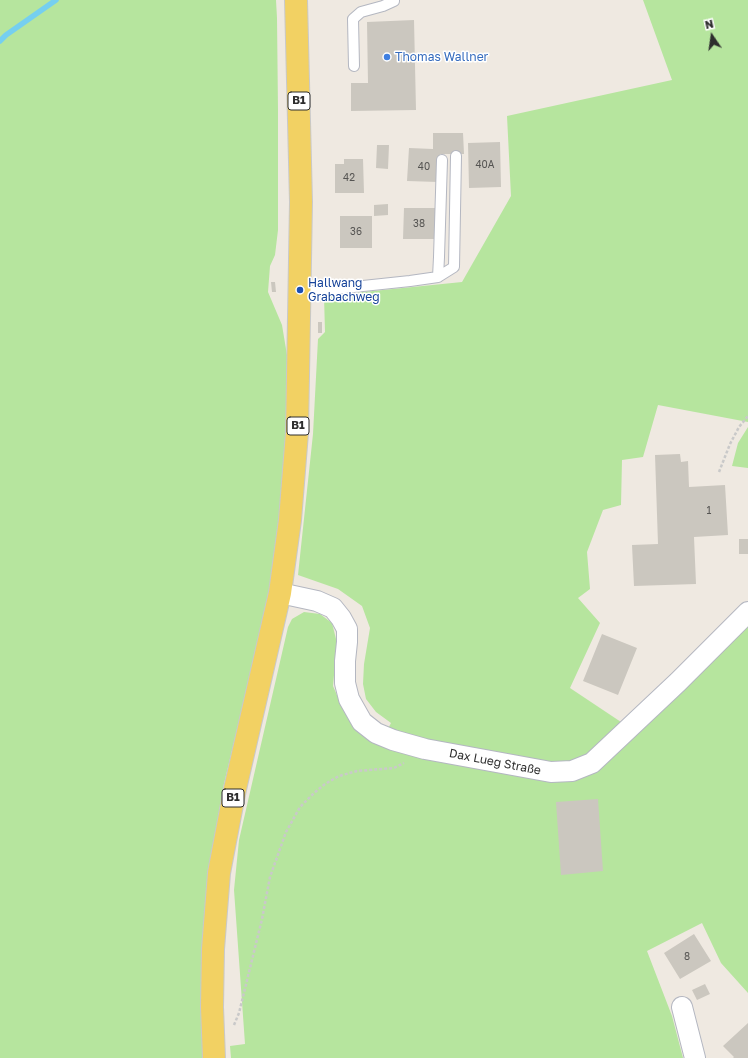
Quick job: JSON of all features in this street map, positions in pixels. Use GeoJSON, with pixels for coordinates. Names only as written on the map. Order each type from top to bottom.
{"type":"FeatureCollection","features":[{"type":"Feature","properties":{"kind":"main road","name":"B1"},"geometry":{"type":"LineString","coordinates":[[214,1058],[212,1007],[213,950],[219,873],[235,789],[280,593],[290,520],[298,433],[301,202],[296,0]]}},
{"type":"Feature","properties":{"kind":"street","name":"Dax Lueg Straße"},"geometry":{"type":"LineString","coordinates":[[280,593],[317,601],[333,608],[342,618],[347,629],[345,683],[349,699],[362,722],[376,733],[393,740],[425,749],[551,772],[572,771],[592,763],[678,682],[748,612]]}},
{"type":"Feature","properties":{"kind":"street"},"geometry":{"type":"LineString","coordinates":[[682,1006],[695,1058]]}},
{"type":"Feature","properties":{"kind":"lane"},"geometry":{"type":"LineString","coordinates":[[354,66],[353,19],[361,12],[383,6],[394,0]]}},
{"type":"Feature","properties":{"kind":"lane"},"geometry":{"type":"LineString","coordinates":[[300,290],[316,291],[438,277],[454,267],[456,156]]}},
{"type":"Feature","properties":{"kind":"lane"},"geometry":{"type":"LineString","coordinates":[[438,277],[442,160]]}},
{"type":"Feature","properties":{"kind":"path"},"geometry":{"type":"LineString","coordinates":[[720,472],[730,444],[748,416]]}},
{"type":"Feature","properties":{"kind":"path"},"geometry":{"type":"LineString","coordinates":[[233,1027],[239,1013],[262,919],[270,877],[286,832],[300,807],[314,792],[339,776],[358,771],[394,768],[425,749]]}},
{"type":"Feature","properties":{"kind":"green space"},"geometry":{"type":"Polygon","coordinates":[[[0,0],[276,0],[278,230],[275,255],[270,266],[268,292],[282,325],[288,361],[288,426],[278,539],[269,597],[223,788],[211,862],[204,1058],[0,1058],[0,0]]]}},
{"type":"Feature","properties":{"kind":"green space"},"geometry":{"type":"Polygon","coordinates":[[[643,0],[748,0],[748,422],[658,405],[643,457],[622,460],[621,505],[603,510],[587,552],[590,589],[578,598],[600,623],[570,688],[636,732],[748,621],[748,993],[721,963],[702,923],[647,951],[672,1016],[683,1058],[231,1058],[230,1046],[245,1044],[234,890],[239,840],[288,627],[292,619],[304,612],[320,614],[332,623],[337,643],[333,686],[343,709],[360,731],[380,744],[391,723],[376,712],[366,699],[363,684],[364,664],[370,628],[362,606],[338,589],[298,575],[313,434],[318,339],[325,332],[324,296],[462,282],[511,196],[507,116],[672,80],[643,0]]]}},
{"type":"Feature","properties":{"kind":"green space"},"geometry":{"type":"Polygon","coordinates":[[[748,427],[748,468],[732,466],[738,443],[748,427]]]}},
{"type":"Feature","properties":{"kind":"building"},"geometry":{"type":"Polygon","coordinates":[[[414,20],[416,110],[351,111],[351,83],[368,83],[367,22],[414,20]]]}},
{"type":"Feature","properties":{"kind":"building"},"geometry":{"type":"Polygon","coordinates":[[[433,133],[463,133],[464,154],[440,154],[438,182],[407,181],[409,148],[433,149],[433,133]]]}},
{"type":"Feature","properties":{"kind":"building"},"geometry":{"type":"Polygon","coordinates":[[[500,142],[501,187],[469,188],[468,143],[500,142]]]}},
{"type":"Feature","properties":{"kind":"building"},"geometry":{"type":"Polygon","coordinates":[[[377,145],[389,145],[388,169],[376,168],[377,145]]]}},
{"type":"Feature","properties":{"kind":"building"},"geometry":{"type":"Polygon","coordinates":[[[344,159],[363,159],[364,193],[335,193],[335,164],[344,164],[344,159]]]}},
{"type":"Feature","properties":{"kind":"building"},"geometry":{"type":"Polygon","coordinates":[[[388,204],[388,215],[374,216],[374,205],[388,204]]]}},
{"type":"Feature","properties":{"kind":"building"},"geometry":{"type":"Polygon","coordinates":[[[404,208],[435,208],[435,239],[403,239],[404,208]]]}},
{"type":"Feature","properties":{"kind":"building"},"geometry":{"type":"Polygon","coordinates":[[[340,216],[372,216],[372,248],[340,248],[340,216]]]}},
{"type":"Feature","properties":{"kind":"building"},"geometry":{"type":"Polygon","coordinates":[[[271,282],[275,282],[276,292],[272,292],[271,282]]]}},
{"type":"Feature","properties":{"kind":"building"},"geometry":{"type":"Polygon","coordinates":[[[318,322],[322,322],[322,333],[318,333],[318,322]]]}},
{"type":"Feature","properties":{"kind":"building"},"geometry":{"type":"Polygon","coordinates":[[[680,454],[681,462],[688,461],[689,487],[725,485],[728,535],[694,537],[696,584],[634,586],[632,545],[658,544],[655,455],[680,454]]]}},
{"type":"Feature","properties":{"kind":"building"},"geometry":{"type":"Polygon","coordinates":[[[739,539],[748,539],[748,554],[739,554],[739,539]]]}},
{"type":"Feature","properties":{"kind":"building"},"geometry":{"type":"Polygon","coordinates":[[[602,634],[637,648],[618,695],[583,681],[602,634]]]}},
{"type":"Feature","properties":{"kind":"building"},"geometry":{"type":"Polygon","coordinates":[[[598,799],[603,871],[561,875],[556,802],[598,799]]]}},
{"type":"Feature","properties":{"kind":"building"},"geometry":{"type":"Polygon","coordinates":[[[694,934],[711,961],[680,979],[664,953],[694,934]]]}},
{"type":"Feature","properties":{"kind":"building"},"geometry":{"type":"Polygon","coordinates":[[[705,984],[710,994],[697,1000],[692,990],[705,984]]]}},
{"type":"Feature","properties":{"kind":"building"},"geometry":{"type":"Polygon","coordinates":[[[748,1023],[748,1058],[733,1058],[734,1057],[723,1046],[748,1023]]]}},
{"type":"Feature","properties":{"kind":"waterway"},"geometry":{"type":"LineString","coordinates":[[0,41],[6,35],[56,0]]}},
{"type":"Feature","properties":{"kind":"place","name":"Thomas Wallner"},"geometry":{"type":"Point","coordinates":[387,57]}},
{"type":"Feature","properties":{"kind":"place","name":"Hallwang Grabachweg"},"geometry":{"type":"Point","coordinates":[300,290]}}]}
